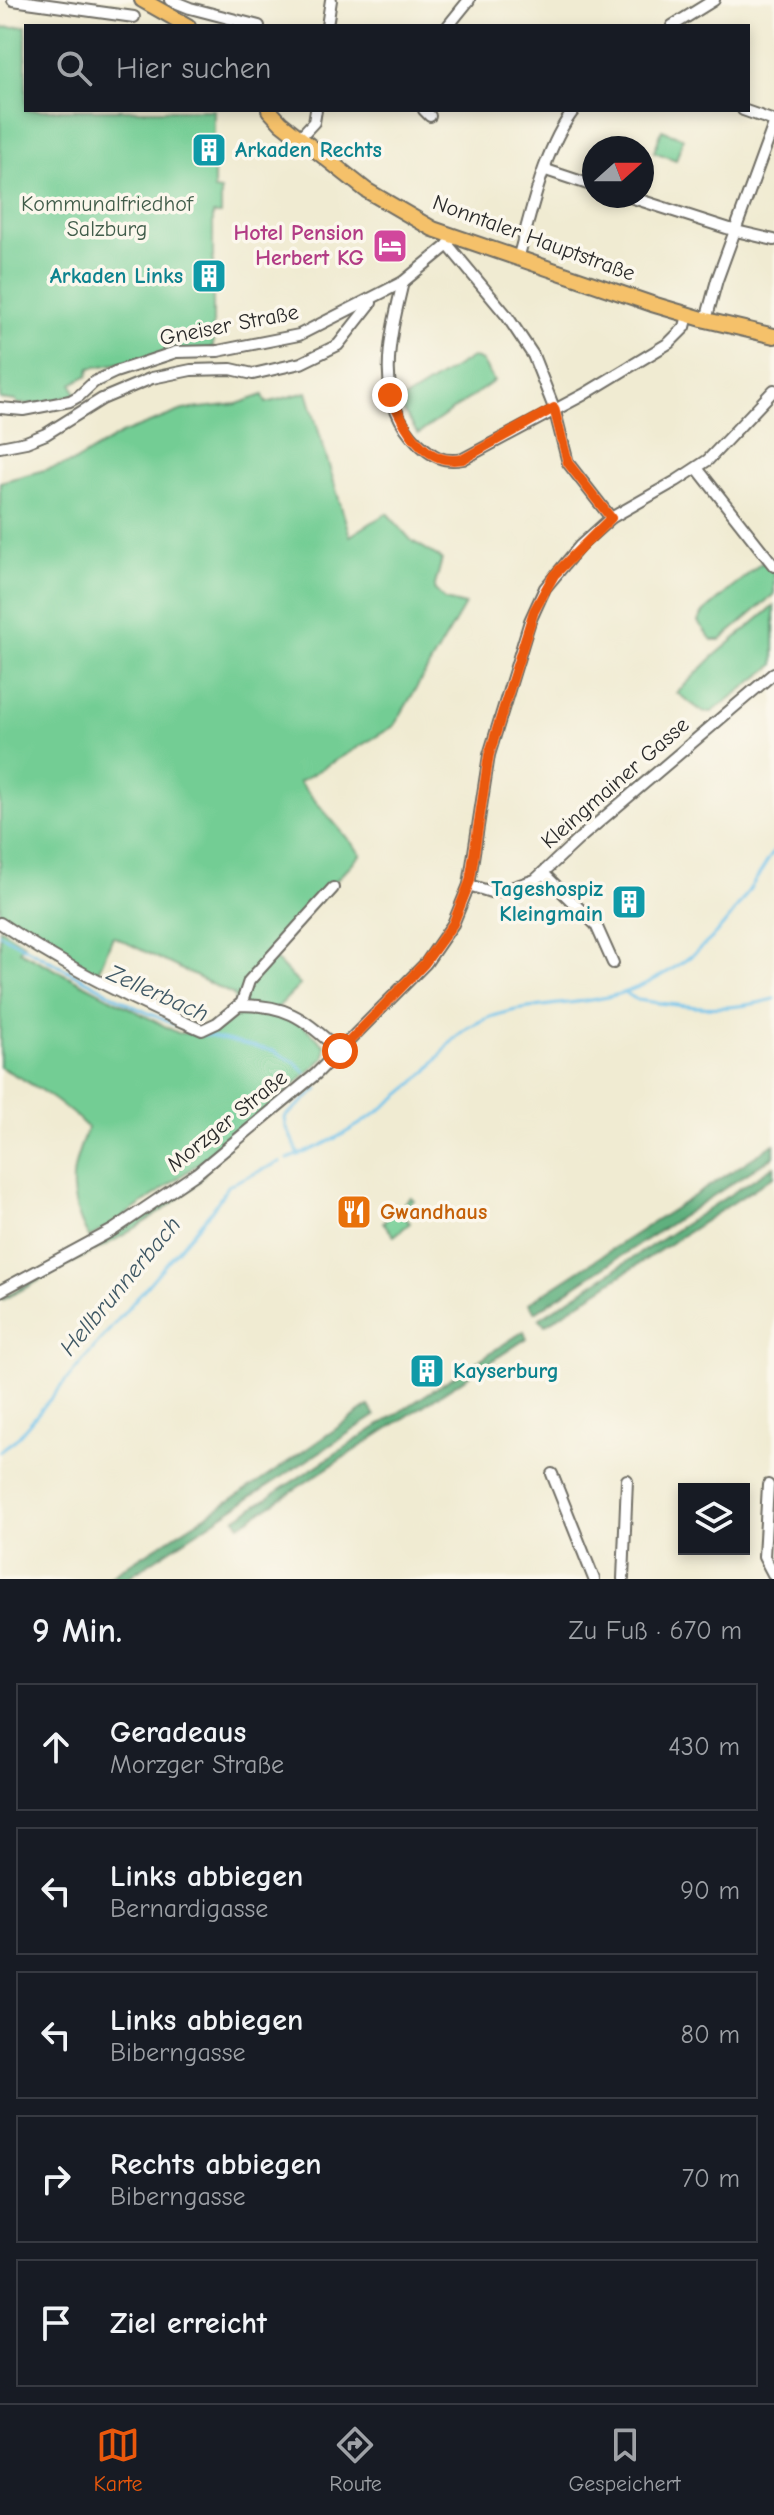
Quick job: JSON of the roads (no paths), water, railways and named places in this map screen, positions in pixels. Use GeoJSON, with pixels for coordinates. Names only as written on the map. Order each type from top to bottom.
{"type":"FeatureCollection","features":[{"type":"Feature","properties":{"kind":"main road"},"geometry":{"type":"LineString","coordinates":[[142,0],[184,24]]}},
{"type":"Feature","properties":{"kind":"main road","name":"Nonntaler Hauptstraße"},"geometry":{"type":"LineString","coordinates":[[271,112],[366,190],[450,241],[518,259],[688,315],[774,336]]}},
{"type":"Feature","properties":{"kind":"street"},"geometry":{"type":"LineString","coordinates":[[13,0],[134,17]]}},
{"type":"Feature","properties":{"kind":"street"},"geometry":{"type":"LineString","coordinates":[[170,0],[251,24]]}},
{"type":"Feature","properties":{"kind":"street"},"geometry":{"type":"LineString","coordinates":[[327,24],[331,0]]}},
{"type":"Feature","properties":{"kind":"street"},"geometry":{"type":"LineString","coordinates":[[450,24],[469,0]]}},
{"type":"Feature","properties":{"kind":"street"},"geometry":{"type":"LineString","coordinates":[[675,24],[714,0]]}},
{"type":"Feature","properties":{"kind":"street"},"geometry":{"type":"LineString","coordinates":[[300,137],[314,122],[316,112]]}},
{"type":"Feature","properties":{"kind":"street"},"geometry":{"type":"LineString","coordinates":[[518,259],[555,140],[573,112]]}},
{"type":"Feature","properties":{"kind":"street"},"geometry":{"type":"LineString","coordinates":[[706,320],[774,122],[748,112]]}},
{"type":"Feature","properties":{"kind":"street"},"geometry":{"type":"LineString","coordinates":[[546,170],[582,182]]}},
{"type":"Feature","properties":{"kind":"street"},"geometry":{"type":"LineString","coordinates":[[654,205],[774,240]]}},
{"type":"Feature","properties":{"kind":"street"},"geometry":{"type":"LineString","coordinates":[[450,241],[533,355],[554,408],[568,463],[611,518]]}},
{"type":"Feature","properties":{"kind":"street","name":"Gneiser Straße"},"geometry":{"type":"LineString","coordinates":[[0,408],[23,410],[64,403],[115,372],[176,352],[218,351],[287,338],[403,282],[450,241]]}},
{"type":"Feature","properties":{"kind":"street"},"geometry":{"type":"LineString","coordinates":[[403,282],[388,353],[390,395],[407,429],[429,453],[452,461],[463,459],[583,395],[669,343],[685,327],[688,315]]}},
{"type":"Feature","properties":{"kind":"street","name":"Gneiser Straße"},"geometry":{"type":"LineString","coordinates":[[0,447],[46,434],[102,399],[152,378],[191,370],[231,369],[253,374],[301,363],[338,345],[374,298]]}},
{"type":"Feature","properties":{"kind":"street","name":"Morzger Straße"},"geometry":{"type":"LineString","coordinates":[[0,1291],[99,1238],[178,1186],[265,1119],[340,1051],[433,953],[453,924],[469,885],[489,755],[534,611],[554,575],[611,518],[697,468],[723,446],[774,390]]}},
{"type":"Feature","properties":{"kind":"street"},"geometry":{"type":"LineString","coordinates":[[697,468],[774,566]]}},
{"type":"Feature","properties":{"kind":"street","name":"Kleingmainer Gasse"},"geometry":{"type":"LineString","coordinates":[[469,885],[491,892],[502,891],[524,885],[543,873],[774,673]]}},
{"type":"Feature","properties":{"kind":"street"},"geometry":{"type":"LineString","coordinates":[[543,873],[596,925],[613,963]]}},
{"type":"Feature","properties":{"kind":"street"},"geometry":{"type":"LineString","coordinates":[[0,923],[112,988],[202,1030],[241,1005],[249,981],[333,888]]}},
{"type":"Feature","properties":{"kind":"street"},"geometry":{"type":"LineString","coordinates":[[241,1005],[291,1011],[340,1051]]}},
{"type":"Feature","properties":{"kind":"street"},"geometry":{"type":"LineString","coordinates":[[552,1474],[594,1579],[606,1579]]}},
{"type":"Feature","properties":{"kind":"street"},"geometry":{"type":"LineString","coordinates":[[623,1579],[627,1480]]}},
{"type":"Feature","properties":{"kind":"street"},"geometry":{"type":"LineString","coordinates":[[768,1485],[764,1557],[774,1578]]}},
{"type":"Feature","properties":{"kind":"waterway","name":"Hellbrunnerbach"},"geometry":{"type":"LineString","coordinates":[[288,1159],[326,1143],[378,1112],[426,1072],[465,1029],[487,1018],[614,995],[665,974],[696,952],[722,927],[774,851]]}},
{"type":"Feature","properties":{"kind":"waterway","name":"Zellerbach"},"geometry":{"type":"LineString","coordinates":[[0,934],[135,1007],[191,1032],[274,1051],[306,1073]]}},
{"type":"Feature","properties":{"kind":"waterway"},"geometry":{"type":"LineString","coordinates":[[626,993],[637,1000],[706,1007],[739,1006],[774,999]]}},
{"type":"Feature","properties":{"kind":"waterway","name":"Zellerbach"},"geometry":{"type":"LineString","coordinates":[[299,1155],[285,1117],[318,1089]]}},
{"type":"Feature","properties":{"kind":"waterway","name":"Hellbrunnerbach"},"geometry":{"type":"LineString","coordinates":[[0,1451],[16,1439],[212,1210],[229,1185],[280,1162]]}},
{"type":"Feature","properties":{"kind":"place","name":"Arkaden Rechts"},"geometry":{"type":"Point","coordinates":[209,150]}},
{"type":"Feature","properties":{"kind":"place","name":"Hotel Pension Herbert KG"},"geometry":{"type":"Point","coordinates":[390,246]}},
{"type":"Feature","properties":{"kind":"place","name":"Arkaden Links"},"geometry":{"type":"Point","coordinates":[209,276]}},
{"type":"Feature","properties":{"kind":"place","name":"Tageshospiz Kleingmain"},"geometry":{"type":"Point","coordinates":[629,902]}},
{"type":"Feature","properties":{"kind":"place","name":"Gwandhaus"},"geometry":{"type":"Point","coordinates":[354,1212]}},
{"type":"Feature","properties":{"kind":"place","name":"Kayserburg"},"geometry":{"type":"Point","coordinates":[427,1371]}},
{"type":"Feature","properties":{"kind":"park label","name":"Kommunalfriedhof Salzburg"},"geometry":{"type":"Point","coordinates":[107,216]}}]}
